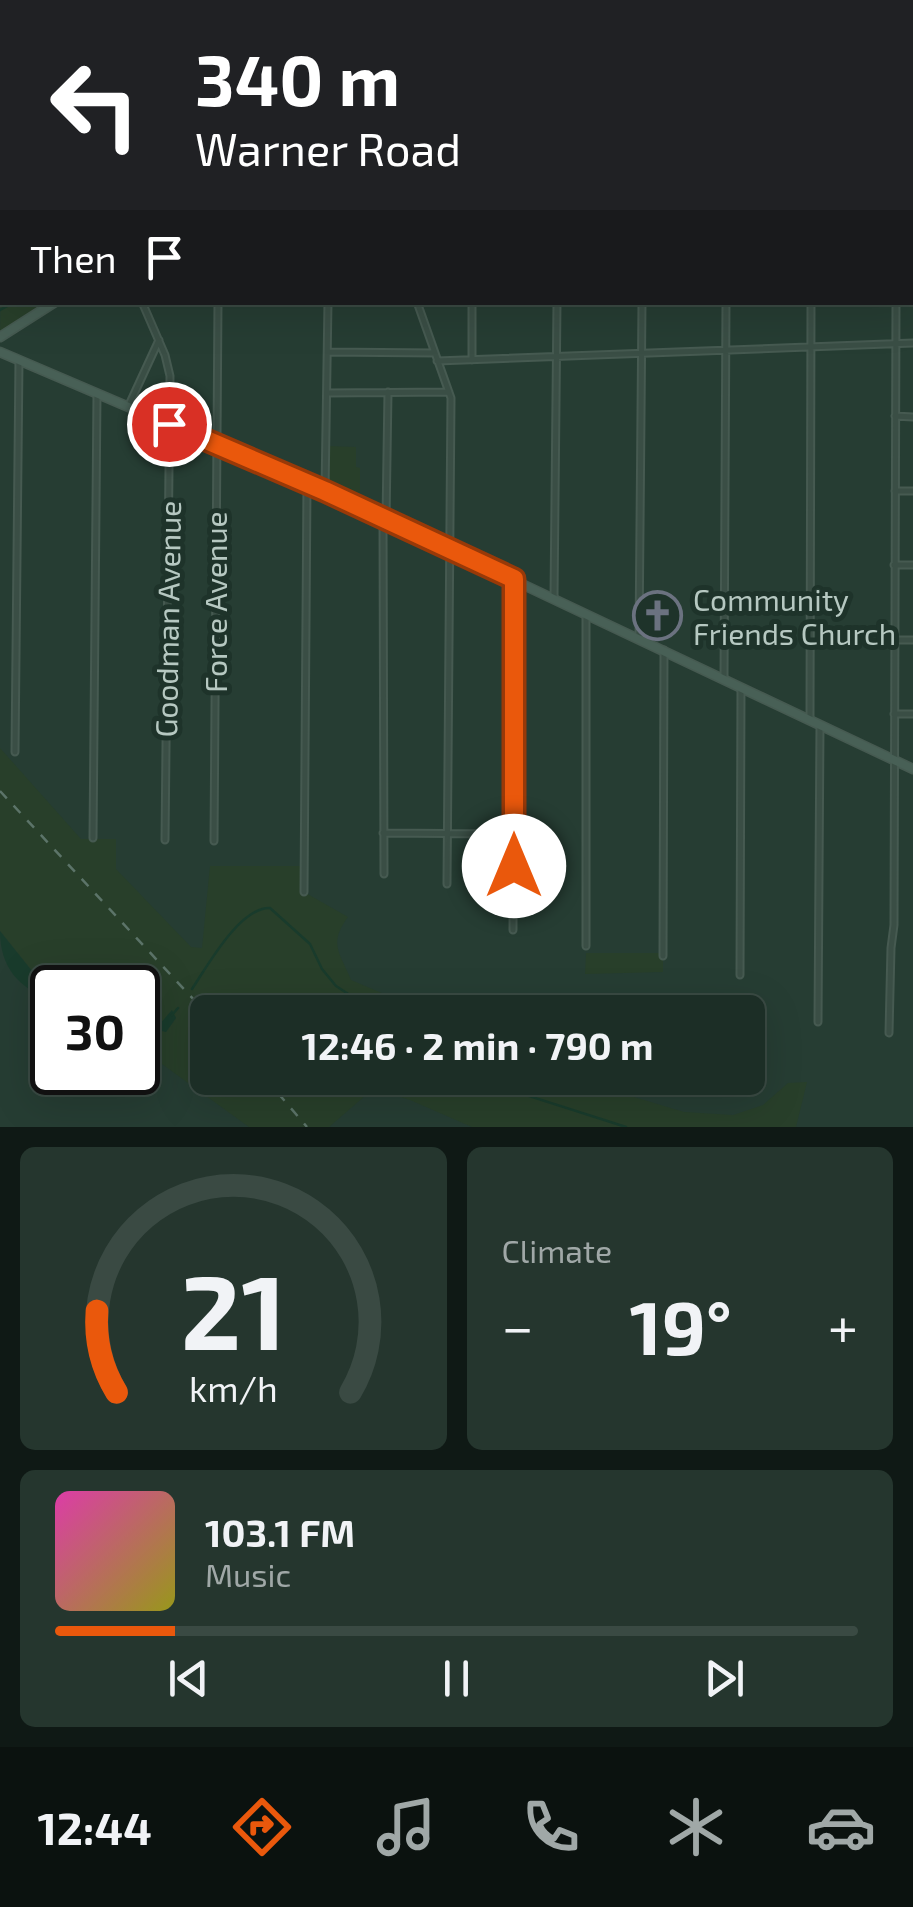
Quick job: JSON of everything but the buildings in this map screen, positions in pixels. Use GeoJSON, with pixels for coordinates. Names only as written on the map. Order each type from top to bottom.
{"type":"FeatureCollection","features":[{"type":"Feature","properties":{"kind":"main road"},"geometry":{"type":"LineString","coordinates":[[0,337],[49,305]]}},
{"type":"Feature","properties":{"kind":"main road"},"geometry":{"type":"LineString","coordinates":[[0,352],[325,491],[913,768]]}},
{"type":"Feature","properties":{"kind":"street","name":"Goodman Avenue"},"geometry":{"type":"LineString","coordinates":[[143,305],[170,376],[165,840]]}},
{"type":"Feature","properties":{"kind":"street","name":"Force Avenue"},"geometry":{"type":"LineString","coordinates":[[214,841],[218,305]]}},
{"type":"Feature","properties":{"kind":"street"},"geometry":{"type":"LineString","coordinates":[[325,491],[328,305]]}},
{"type":"Feature","properties":{"kind":"street"},"geometry":{"type":"LineString","coordinates":[[418,305],[449,392],[447,884]]}},
{"type":"Feature","properties":{"kind":"street"},"geometry":{"type":"LineString","coordinates":[[472,305],[472,360]]}},
{"type":"Feature","properties":{"kind":"street"},"geometry":{"type":"LineString","coordinates":[[554,598],[557,305]]}},
{"type":"Feature","properties":{"kind":"street"},"geometry":{"type":"LineString","coordinates":[[639,638],[642,305]]}},
{"type":"Feature","properties":{"kind":"street"},"geometry":{"type":"LineString","coordinates":[[724,678],[726,305]]}},
{"type":"Feature","properties":{"kind":"street"},"geometry":{"type":"LineString","coordinates":[[810,719],[811,305]]}},
{"type":"Feature","properties":{"kind":"street"},"geometry":{"type":"LineString","coordinates":[[889,1033],[894,925],[896,305]]}},
{"type":"Feature","properties":{"kind":"street"},"geometry":{"type":"LineString","coordinates":[[128,406],[159,340]]}},
{"type":"Feature","properties":{"kind":"street"},"geometry":{"type":"LineString","coordinates":[[328,352],[472,360],[913,344]]}},
{"type":"Feature","properties":{"kind":"street"},"geometry":{"type":"LineString","coordinates":[[15,752],[19,360]]}},
{"type":"Feature","properties":{"kind":"street"},"geometry":{"type":"LineString","coordinates":[[384,874],[388,392]]}},
{"type":"Feature","properties":{"kind":"street"},"geometry":{"type":"LineString","coordinates":[[326,393],[449,392]]}},
{"type":"Feature","properties":{"kind":"street"},"geometry":{"type":"LineString","coordinates":[[93,838],[96,394]]}},
{"type":"Feature","properties":{"kind":"street"},"geometry":{"type":"LineString","coordinates":[[895,416],[913,416]]}},
{"type":"Feature","properties":{"kind":"street"},"geometry":{"type":"LineString","coordinates":[[304,892],[307,484]]}},
{"type":"Feature","properties":{"kind":"street"},"geometry":{"type":"LineString","coordinates":[[895,491],[913,491]]}},
{"type":"Feature","properties":{"kind":"street"},"geometry":{"type":"LineString","coordinates":[[894,565],[913,565]]}},
{"type":"Feature","properties":{"kind":"street"},"geometry":{"type":"LineString","coordinates":[[513,930],[514,579]]}},
{"type":"Feature","properties":{"kind":"street"},"geometry":{"type":"LineString","coordinates":[[586,614],[586,946]]}},
{"type":"Feature","properties":{"kind":"street"},"geometry":{"type":"LineString","coordinates":[[894,640],[913,640]]}},
{"type":"Feature","properties":{"kind":"street"},"geometry":{"type":"LineString","coordinates":[[663,956],[664,650]]}},
{"type":"Feature","properties":{"kind":"street"},"geometry":{"type":"LineString","coordinates":[[740,687],[740,975]]}},
{"type":"Feature","properties":{"kind":"street"},"geometry":{"type":"LineString","coordinates":[[894,714],[913,714]]}},
{"type":"Feature","properties":{"kind":"street"},"geometry":{"type":"LineString","coordinates":[[818,1022],[820,725]]}},
{"type":"Feature","properties":{"kind":"street"},"geometry":{"type":"LineString","coordinates":[[384,833],[514,834]]}},
{"type":"Feature","properties":{"kind":"shaded area"},"geometry":{"type":"Polygon","coordinates":[[[1,305],[52,305],[0,337],[1,305]]]}},
{"type":"Feature","properties":{"kind":"shaded area"},"geometry":{"type":"Polygon","coordinates":[[[326,446],[356,447],[360,508],[325,491],[326,446]]]}},
{"type":"Feature","properties":{"kind":"shaded area"},"geometry":{"type":"Polygon","coordinates":[[[0,748],[81,839],[116,839],[116,869],[191,947],[202,948],[210,866],[304,866],[304,892],[348,917],[337,942],[351,980],[386,995],[190,995],[190,1084],[160,1063],[160,1030],[166,1032],[176,1018],[171,1011],[160,1025],[160,965],[30,965],[30,968],[0,931],[0,748]]]}},
{"type":"Feature","properties":{"kind":"shaded area"},"geometry":{"type":"Polygon","coordinates":[[[0,931],[30,968],[30,990],[8,966],[0,931]]]}},
{"type":"Feature","properties":{"kind":"shaded area"},"geometry":{"type":"Polygon","coordinates":[[[586,953],[663,953],[663,972],[585,974],[586,953]]]}},
{"type":"Feature","properties":{"kind":"shaded area"},"geometry":{"type":"Polygon","coordinates":[[[172,1010],[176,1018],[166,1032],[160,1030],[160,1024],[172,1010]]]}},
{"type":"Feature","properties":{"kind":"shaded area"},"geometry":{"type":"Polygon","coordinates":[[[807,1082],[796,1127],[472,1127],[393,1095],[627,1095],[684,1112],[733,1115],[763,1105],[788,1083],[807,1082]]]}},
{"type":"Feature","properties":{"kind":"shaded area"},"geometry":{"type":"Polygon","coordinates":[[[205,1095],[366,1095],[329,1127],[249,1127],[205,1095]]]}},
{"type":"Feature","properties":{"kind":"waterway"},"geometry":{"type":"LineString","coordinates":[[0,310],[9,305]]}},
{"type":"Feature","properties":{"kind":"waterway"},"geometry":{"type":"LineString","coordinates":[[192,989],[236,927],[259,910],[270,908],[310,944],[322,969],[350,995]]}},
{"type":"Feature","properties":{"kind":"waterway"},"geometry":{"type":"LineString","coordinates":[[172,1015],[178,1008]]}},
{"type":"Feature","properties":{"kind":"waterway"},"geometry":{"type":"LineString","coordinates":[[526,1095],[626,1127]]}},
{"type":"Feature","properties":{"kind":"railway"},"geometry":{"type":"LineString","coordinates":[[0,791],[190,996]]}},
{"type":"Feature","properties":{"kind":"railway"},"geometry":{"type":"LineString","coordinates":[[280,1095],[307,1127]]}},
{"type":"Feature","properties":{"kind":"place","name":"Community Friends Church"},"geometry":{"type":"Point","coordinates":[658,616]}},
{"type":"Feature","properties":{"kind":"route"},"geometry":{"type":"LineString","coordinates":[[169,424],[514,579],[514,866]]}}]}
